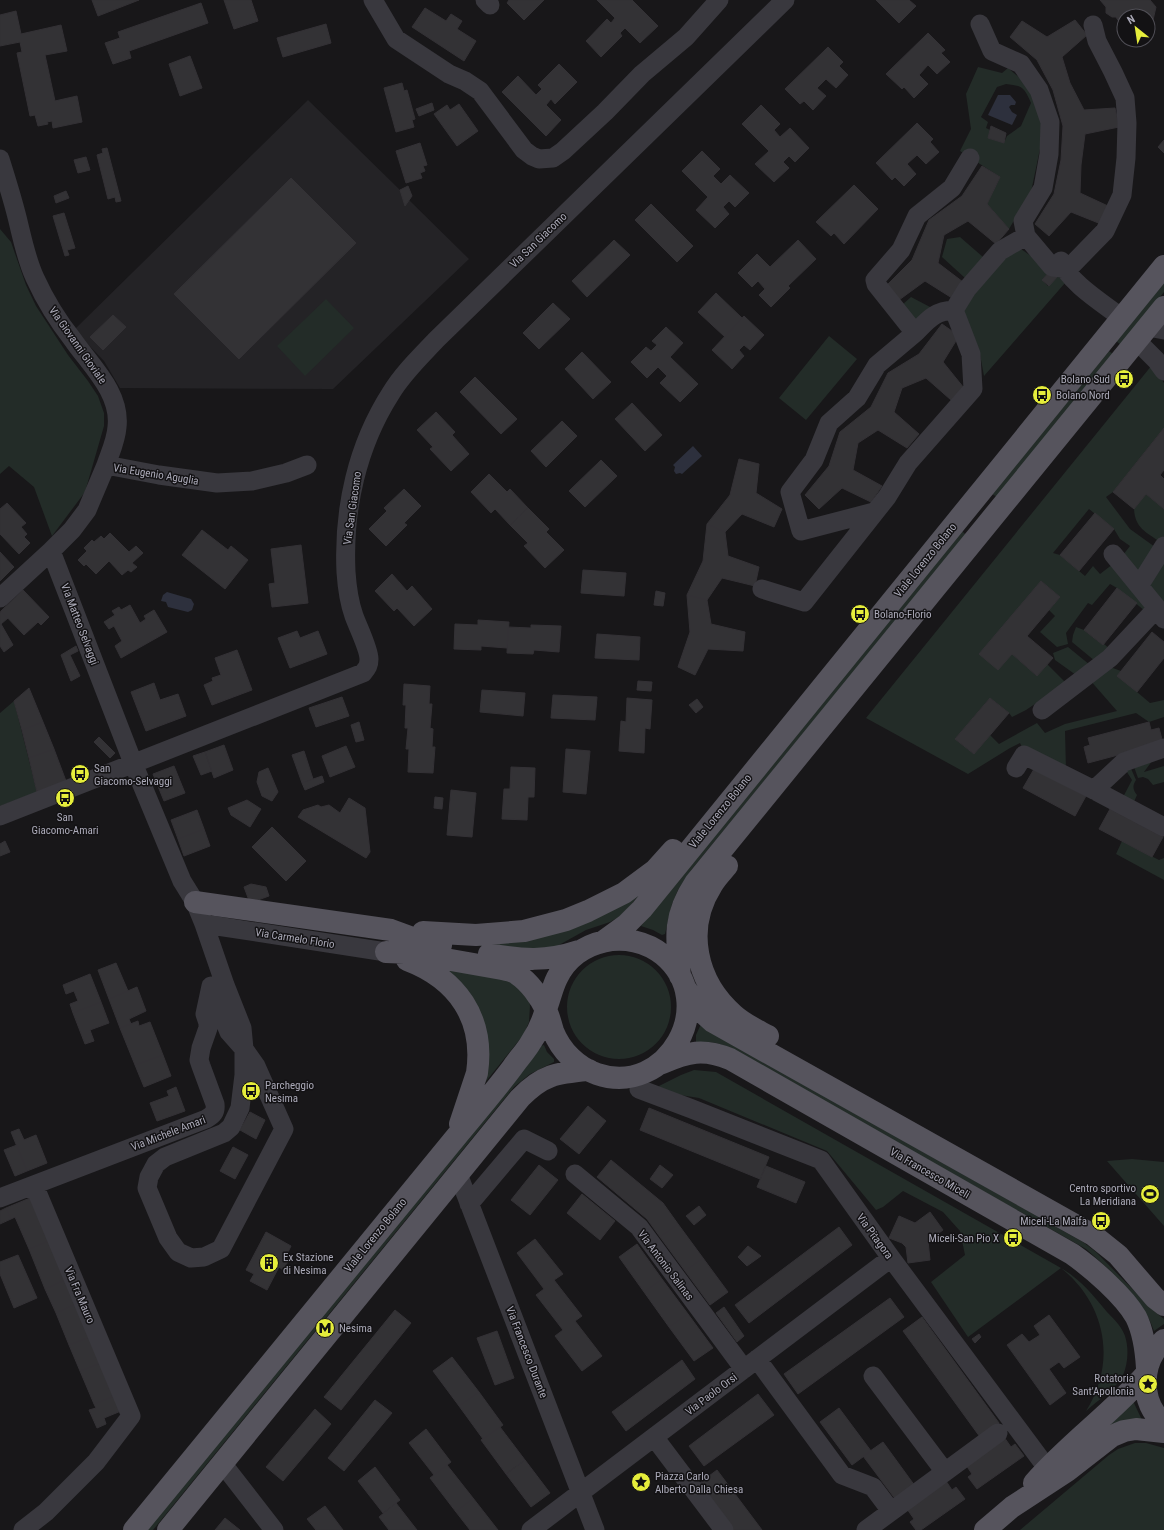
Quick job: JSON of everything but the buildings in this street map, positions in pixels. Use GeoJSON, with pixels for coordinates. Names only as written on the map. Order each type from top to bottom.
{"type":"FeatureCollection","features":[{"type":"Feature","properties":{"kind":"main road","name":"Viale Lorenzo Bolano"},"geometry":{"type":"LineString","coordinates":[[604,941],[626,925],[642,909],[1164,266]]}},
{"type":"Feature","properties":{"kind":"main road"},"geometry":{"type":"LineString","coordinates":[[386,952],[411,953],[502,969],[516,973],[535,993],[546,1010],[562,1048],[574,1061],[589,1070],[606,1076],[624,1077],[641,1073],[657,1065],[671,1053],[681,1038],[686,1021],[687,1002],[677,948],[677,931],[679,915],[686,897],[695,883],[793,762],[1150,333],[1164,307]]}},
{"type":"Feature","properties":{"kind":"main road"},"geometry":{"type":"LineString","coordinates":[[793,762],[772,812],[712,884],[704,900],[697,929],[699,963],[712,990],[724,1005],[736,1016],[826,1070],[859,1103]]}},
{"type":"Feature","properties":{"kind":"main road"},"geometry":{"type":"LineString","coordinates":[[195,902],[391,930],[476,935],[524,930],[566,920],[595,908],[624,893],[655,870],[670,852],[712,821]]}},
{"type":"Feature","properties":{"kind":"main road"},"geometry":{"type":"LineString","coordinates":[[391,930],[421,941],[508,957],[539,960],[580,951]]}},
{"type":"Feature","properties":{"kind":"main road"},"geometry":{"type":"LineString","coordinates":[[546,1010],[553,986],[561,970],[580,951],[588,946],[604,941],[622,939],[648,946],[667,959],[695,1003],[713,1022],[1093,1235],[1118,1255],[1155,1298],[1164,1305]]}},
{"type":"Feature","properties":{"kind":"main road"},"geometry":{"type":"LineString","coordinates":[[386,952],[418,964],[448,983],[459,994],[472,1019],[478,1047],[477,1073],[456,1137]]}},
{"type":"Feature","properties":{"kind":"main road","name":"Viale Lorenzo Bolano"},"geometry":{"type":"LineString","coordinates":[[134,1530],[488,1099],[531,1043],[546,1010]]}},
{"type":"Feature","properties":{"kind":"main road","name":"Via Francesco Miceli"},"geometry":{"type":"LineString","coordinates":[[657,1065],[681,1055],[695,1052],[708,1052],[730,1059],[1072,1254],[1090,1267],[1128,1306],[1136,1317],[1144,1342],[1146,1388],[1149,1402],[1156,1415],[1164,1424]]}},
{"type":"Feature","properties":{"kind":"main road"},"geometry":{"type":"LineString","coordinates":[[168,1530],[520,1098],[540,1080],[561,1073],[589,1070]]}},
{"type":"Feature","properties":{"kind":"main road"},"geometry":{"type":"LineString","coordinates":[[1012,1507],[1047,1468],[1131,1391],[1146,1371],[1153,1353],[1164,1340]]}},
{"type":"Feature","properties":{"kind":"main road"},"geometry":{"type":"LineString","coordinates":[[985,1530],[1012,1507],[1067,1471],[1112,1436],[1124,1431],[1136,1429],[1164,1432]]}},
{"type":"Feature","properties":{"kind":"street"},"geometry":{"type":"LineString","coordinates":[[373,0],[396,39],[450,74],[465,81],[480,91],[524,150],[539,160],[553,158],[563,151],[605,112],[642,74],[686,37],[719,0]]}},
{"type":"Feature","properties":{"kind":"street","name":"Via San Giacomo"},"geometry":{"type":"LineString","coordinates":[[0,816],[363,673],[368,666],[369,657],[354,614],[347,586],[346,532],[352,487],[358,463],[377,417],[392,391],[436,340],[785,0]]}},
{"type":"Feature","properties":{"kind":"street"},"geometry":{"type":"LineString","coordinates":[[980,24],[992,51],[1021,64],[1039,90],[1050,122],[1049,154],[1042,188],[1023,221],[1026,236],[1052,267],[1065,270],[1071,278],[1122,318]]}},
{"type":"Feature","properties":{"kind":"street"},"geometry":{"type":"LineString","coordinates":[[1065,270],[1105,231],[1122,195],[1126,158],[1127,123],[1125,98],[1114,72],[1097,41],[1093,25]]}},
{"type":"Feature","properties":{"kind":"street"},"geometry":{"type":"LineString","coordinates":[[915,333],[876,284],[875,280],[901,250],[918,216],[952,188],[970,158]]}},
{"type":"Feature","properties":{"kind":"street","name":"Via Giovanni Gioviale"},"geometry":{"type":"LineString","coordinates":[[0,159],[8,214],[24,248],[34,276],[61,323],[102,378],[111,393],[116,412],[117,427],[114,442],[106,465]]}},
{"type":"Feature","properties":{"kind":"street"},"geometry":{"type":"LineString","coordinates":[[954,310],[967,289],[1000,251],[1026,236]]}},
{"type":"Feature","properties":{"kind":"street"},"geometry":{"type":"LineString","coordinates":[[874,512],[801,531],[790,492],[814,460],[829,423],[857,398],[877,365],[934,315],[944,311],[954,310]]}},
{"type":"Feature","properties":{"kind":"street"},"geometry":{"type":"LineString","coordinates":[[762,589],[804,602],[886,497],[908,463],[973,389],[971,354],[954,310]]}},
{"type":"Feature","properties":{"kind":"street"},"geometry":{"type":"LineString","coordinates":[[1150,333],[1156,360],[1164,371]]}},
{"type":"Feature","properties":{"kind":"street","name":"Via Eugenio Aguglia"},"geometry":{"type":"LineString","coordinates":[[51,551],[72,530],[87,510],[106,465],[158,475],[217,483],[252,481],[286,474],[307,465]]}},
{"type":"Feature","properties":{"kind":"street"},"geometry":{"type":"LineString","coordinates":[[1139,586],[1164,546]]}},
{"type":"Feature","properties":{"kind":"street"},"geometry":{"type":"LineString","coordinates":[[0,598],[51,551]]}},
{"type":"Feature","properties":{"kind":"street","name":"Via Matteo Selvaggi"},"geometry":{"type":"LineString","coordinates":[[51,551],[133,763]]}},
{"type":"Feature","properties":{"kind":"street"},"geometry":{"type":"LineString","coordinates":[[1042,710],[1110,658],[1160,613],[1113,554]]}},
{"type":"Feature","properties":{"kind":"street"},"geometry":{"type":"LineString","coordinates":[[1094,790],[1124,762],[1164,748]]}},
{"type":"Feature","properties":{"kind":"street"},"geometry":{"type":"LineString","coordinates":[[1016,768],[1024,755],[1164,827]]}},
{"type":"Feature","properties":{"kind":"street"},"geometry":{"type":"LineString","coordinates":[[133,763],[182,881],[195,902],[218,962],[225,985],[242,1028],[244,1049],[244,1075],[240,1108],[231,1127],[224,1133],[165,1157],[156,1164],[149,1178],[147,1188],[168,1238],[178,1252],[191,1258],[204,1257],[221,1249],[284,1129],[256,1066],[244,1049],[229,1032],[211,989],[218,962]]}},
{"type":"Feature","properties":{"kind":"street","name":"Via Carmelo Florio"},"geometry":{"type":"LineString","coordinates":[[204,924],[386,952]]}},
{"type":"Feature","properties":{"kind":"street","name":"Via Michele Amari"},"geometry":{"type":"LineString","coordinates":[[0,1198],[206,1119],[212,1115],[216,1110],[215,1104],[199,1060],[201,1048],[208,1028],[204,1014],[211,989]]}},
{"type":"Feature","properties":{"kind":"street","name":"Via Pitagora"},"geometry":{"type":"LineString","coordinates":[[639,1089],[692,1108],[821,1160],[891,1258],[1047,1468]]}},
{"type":"Feature","properties":{"kind":"street"},"geometry":{"type":"LineString","coordinates":[[470,1204],[524,1139],[548,1151]]}},
{"type":"Feature","properties":{"kind":"street","name":"Via Francesco Durante"},"geometry":{"type":"LineString","coordinates":[[458,1174],[595,1530]]}},
{"type":"Feature","properties":{"kind":"street","name":"Via Antonio Salinas"},"geometry":{"type":"LineString","coordinates":[[575,1174],[639,1227],[842,1475],[873,1487],[891,1511]]}},
{"type":"Feature","properties":{"kind":"street","name":"Via Fra Mauro"},"geometry":{"type":"LineString","coordinates":[[23,1530],[46,1512],[96,1462],[131,1416],[34,1185]]}},
{"type":"Feature","properties":{"kind":"street","name":"Via Paolo Orsi"},"geometry":{"type":"LineString","coordinates":[[531,1530],[891,1258]]}},
{"type":"Feature","properties":{"kind":"street"},"geometry":{"type":"LineString","coordinates":[[873,1376],[945,1472]]}},
{"type":"Feature","properties":{"kind":"street"},"geometry":{"type":"LineString","coordinates":[[866,1530],[998,1433]]}},
{"type":"Feature","properties":{"kind":"street"},"geometry":{"type":"LineString","coordinates":[[654,1437],[724,1530]]}},
{"type":"Feature","properties":{"kind":"street"},"geometry":{"type":"LineString","coordinates":[[222,1463],[274,1530]]}},
{"type":"Feature","properties":{"kind":"shaded area"},"geometry":{"type":"Polygon","coordinates":[[[978,67],[1002,73],[1008,68],[1027,84],[1043,121],[1041,144],[1031,192],[1009,229],[987,204],[1000,177],[960,151],[971,129],[966,94],[978,67]],[[1006,84],[997,87],[981,117],[988,122],[986,128],[990,130],[988,138],[1004,143],[1007,136],[1021,126],[1031,103],[1027,94],[1022,88],[1006,84]]]}},
{"type":"Feature","properties":{"kind":"shaded area"},"geometry":{"type":"Polygon","coordinates":[[[308,100],[400,190],[405,205],[409,200],[469,259],[333,389],[120,388],[104,361],[74,330],[308,100]]]}},
{"type":"Feature","properties":{"kind":"shaded area"},"geometry":{"type":"Polygon","coordinates":[[[0,229],[11,242],[26,285],[36,306],[68,355],[98,396],[104,413],[104,426],[85,492],[52,536],[34,487],[9,466],[0,474],[0,229]]]}},
{"type":"Feature","properties":{"kind":"shaded area"},"geometry":{"type":"Polygon","coordinates":[[[960,237],[983,257],[965,278],[942,257],[947,239],[960,237]]]}},
{"type":"Feature","properties":{"kind":"shaded area"},"geometry":{"type":"Polygon","coordinates":[[[1021,249],[1051,270],[1042,280],[1048,286],[1058,276],[1065,283],[984,376],[979,349],[962,311],[1004,255],[1021,249]]]}},
{"type":"Feature","properties":{"kind":"shaded area"},"geometry":{"type":"Polygon","coordinates":[[[1164,283],[1164,292],[1121,345],[1116,341],[1164,283]]]}},
{"type":"Feature","properties":{"kind":"shaded area"},"geometry":{"type":"Polygon","coordinates":[[[911,297],[932,308],[916,326],[902,305],[911,297]]]}},
{"type":"Feature","properties":{"kind":"shaded area"},"geometry":{"type":"Polygon","coordinates":[[[326,299],[354,328],[305,376],[277,346],[326,299]]]}},
{"type":"Feature","properties":{"kind":"shaded area"},"geometry":{"type":"Polygon","coordinates":[[[829,336],[857,359],[806,420],[779,398],[829,336]]]}},
{"type":"Feature","properties":{"kind":"shaded area"},"geometry":{"type":"Polygon","coordinates":[[[1109,351],[1113,354],[997,497],[992,494],[1109,351]]]}},
{"type":"Feature","properties":{"kind":"shaded area"},"geometry":{"type":"Polygon","coordinates":[[[1152,365],[1164,383],[1164,428],[1113,492],[1106,497],[1130,529],[1155,547],[1141,574],[1123,555],[1130,546],[1120,539],[1114,529],[1089,509],[1053,553],[1060,555],[1085,576],[1093,566],[1100,574],[1113,564],[1147,605],[1145,611],[1110,584],[1092,605],[1088,603],[1066,633],[1068,644],[1057,647],[1040,632],[1055,616],[1049,610],[1060,597],[1041,581],[1012,654],[1037,676],[1047,664],[1066,683],[1026,710],[1012,717],[990,698],[955,739],[974,754],[990,735],[999,744],[1037,723],[1045,733],[1065,724],[1117,711],[1089,679],[1110,667],[1121,671],[1137,692],[1150,703],[1164,700],[1164,717],[1149,722],[1136,713],[1065,731],[1066,769],[1022,747],[1020,743],[968,774],[866,718],[1152,365]]]}},
{"type":"Feature","properties":{"kind":"shaded area"},"geometry":{"type":"Polygon","coordinates":[[[1146,494],[1164,509],[1164,536],[1160,542],[1142,529],[1135,515],[1134,509],[1146,494]]]}},
{"type":"Feature","properties":{"kind":"shaded area"},"geometry":{"type":"Polygon","coordinates":[[[962,531],[966,535],[692,869],[678,890],[672,904],[665,934],[662,935],[641,926],[962,531]]]}},
{"type":"Feature","properties":{"kind":"shaded area"},"geometry":{"type":"Polygon","coordinates":[[[1164,560],[1164,607],[1149,589],[1150,582],[1164,560]]]}},
{"type":"Feature","properties":{"kind":"shaded area"},"geometry":{"type":"Polygon","coordinates":[[[1076,627],[1084,630],[1111,650],[1095,661],[1072,642],[1076,627]]]}},
{"type":"Feature","properties":{"kind":"shaded area"},"geometry":{"type":"Polygon","coordinates":[[[1068,647],[1090,665],[1076,675],[1055,660],[1053,653],[1068,647]]]}},
{"type":"Feature","properties":{"kind":"shaded area"},"geometry":{"type":"Polygon","coordinates":[[[14,701],[37,792],[0,806],[0,713],[14,701]]]}},
{"type":"Feature","properties":{"kind":"shaded area"},"geometry":{"type":"Polygon","coordinates":[[[1155,757],[1144,772],[1164,766],[1164,782],[1153,785],[1148,779],[1143,777],[1138,778],[1133,764],[1155,757]]]}},
{"type":"Feature","properties":{"kind":"shaded area"},"geometry":{"type":"Polygon","coordinates":[[[1129,764],[1136,780],[1134,788],[1137,795],[1133,804],[1122,799],[1132,780],[1125,769],[1129,764]]]}},
{"type":"Feature","properties":{"kind":"shaded area"},"geometry":{"type":"Polygon","coordinates":[[[1122,841],[1159,860],[1164,858],[1164,880],[1116,854],[1122,841]]]}},
{"type":"Feature","properties":{"kind":"shaded area"},"geometry":{"type":"Polygon","coordinates":[[[641,893],[623,914],[617,918],[610,922],[586,930],[550,950],[520,952],[475,945],[641,893]]]}},
{"type":"Feature","properties":{"kind":"shaded area"},"geometry":{"type":"Polygon","coordinates":[[[619,955],[639,959],[656,970],[667,987],[671,1007],[667,1027],[656,1044],[639,1055],[619,1059],[599,1055],[582,1044],[571,1027],[567,1007],[571,987],[582,970],[599,959],[619,955]]]}},
{"type":"Feature","properties":{"kind":"shaded area"},"geometry":{"type":"Polygon","coordinates":[[[440,969],[507,976],[529,999],[529,1022],[524,1034],[483,1085],[485,1065],[440,969]]]}},
{"type":"Feature","properties":{"kind":"shaded area"},"geometry":{"type":"Polygon","coordinates":[[[701,1024],[716,1035],[1083,1242],[1096,1252],[1155,1312],[1164,1319],[1164,1324],[1154,1331],[1143,1308],[1125,1286],[1086,1249],[728,1047],[716,1043],[696,1042],[696,1035],[701,1024]]]}},
{"type":"Feature","properties":{"kind":"shaded area"},"geometry":{"type":"Polygon","coordinates":[[[544,1045],[547,1052],[554,1059],[554,1062],[530,1074],[514,1087],[153,1530],[147,1530],[540,1046],[544,1045]]]}},
{"type":"Feature","properties":{"kind":"shaded area"},"geometry":{"type":"Polygon","coordinates":[[[694,1070],[716,1072],[1061,1268],[968,1337],[931,1282],[965,1255],[960,1231],[943,1212],[903,1191],[883,1207],[876,1210],[827,1151],[699,1098],[655,1091],[660,1089],[659,1086],[694,1070]]]}},
{"type":"Feature","properties":{"kind":"shaded area","name":"Centro sportivo La Meridiana"},"geometry":{"type":"Polygon","coordinates":[[[1132,1159],[1164,1162],[1164,1226],[1107,1161],[1132,1159]]]}},
{"type":"Feature","properties":{"kind":"shaded area"},"geometry":{"type":"Polygon","coordinates":[[[1061,1268],[1080,1282],[1120,1326],[1124,1333],[1127,1346],[1126,1366],[1120,1380],[1111,1390],[1086,1411],[1096,1392],[1102,1373],[1104,1354],[1102,1335],[1097,1316],[1088,1299],[1076,1282],[1061,1268]]]}},
{"type":"Feature","properties":{"kind":"shaded area"},"geometry":{"type":"Polygon","coordinates":[[[1133,1401],[1142,1420],[1102,1433],[1133,1401]]]}},
{"type":"Feature","properties":{"kind":"shaded area"},"geometry":{"type":"Polygon","coordinates":[[[1135,1443],[1146,1443],[1164,1448],[1164,1530],[1020,1530],[1109,1455],[1118,1449],[1135,1443]]]}},
{"type":"Feature","properties":{"kind":"water"},"geometry":{"type":"Polygon","coordinates":[[[998,95],[1010,95],[1016,102],[1015,105],[1011,105],[1009,107],[1012,112],[1017,115],[1012,125],[988,115],[998,95]]]}},
{"type":"Feature","properties":{"kind":"water"},"geometry":{"type":"Polygon","coordinates":[[[693,446],[702,456],[682,474],[676,474],[674,471],[675,467],[673,465],[693,446]]]}},
{"type":"Feature","properties":{"kind":"water"},"geometry":{"type":"Polygon","coordinates":[[[167,592],[191,599],[194,604],[192,610],[188,612],[168,607],[166,602],[161,601],[163,595],[167,592]]]}},
{"type":"Feature","properties":{"kind":"place","name":"Bolano Sud"},"geometry":{"type":"Point","coordinates":[1124,379]}},
{"type":"Feature","properties":{"kind":"place","name":"Bolano Nord"},"geometry":{"type":"Point","coordinates":[1042,395]}},
{"type":"Feature","properties":{"kind":"place","name":"Bolano-Florio"},"geometry":{"type":"Point","coordinates":[860,614]}},
{"type":"Feature","properties":{"kind":"place","name":"San Giacomo-Selvaggi"},"geometry":{"type":"Point","coordinates":[80,774]}},
{"type":"Feature","properties":{"kind":"place","name":"San Giacomo-Amari"},"geometry":{"type":"Point","coordinates":[65,798]}},
{"type":"Feature","properties":{"kind":"place","name":"Parcheggio Nesima"},"geometry":{"type":"Point","coordinates":[251,1091]}},
{"type":"Feature","properties":{"kind":"place","name":"Centro sportivo La Meridiana"},"geometry":{"type":"Point","coordinates":[1150,1194]}},
{"type":"Feature","properties":{"kind":"place","name":"Miceli-La Malfa"},"geometry":{"type":"Point","coordinates":[1101,1221]}},
{"type":"Feature","properties":{"kind":"place","name":"Miceli-San Pio X"},"geometry":{"type":"Point","coordinates":[1013,1238]}},
{"type":"Feature","properties":{"kind":"place","name":"Ex Stazione di Nesima"},"geometry":{"type":"Point","coordinates":[269,1263]}},
{"type":"Feature","properties":{"kind":"place","name":"Nesima"},"geometry":{"type":"Point","coordinates":[325,1328]}},
{"type":"Feature","properties":{"kind":"place","name":"Rotatoria Sant'Apollonia"},"geometry":{"type":"Point","coordinates":[1148,1384]}},
{"type":"Feature","properties":{"kind":"place","name":"Piazza Carlo Alberto Dalla Chiesa"},"geometry":{"type":"Point","coordinates":[641,1482]}}]}
